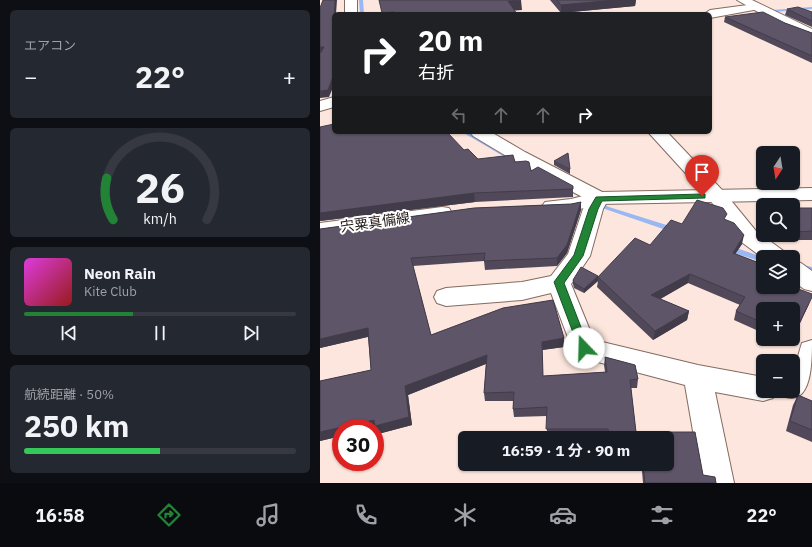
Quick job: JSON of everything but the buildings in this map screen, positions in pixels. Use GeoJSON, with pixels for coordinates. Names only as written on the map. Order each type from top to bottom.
{"type":"FeatureCollection","features":[{"type":"Feature","properties":{"kind":"street"},"geometry":{"type":"LineString","coordinates":[[351,0],[351,12]]}},
{"type":"Feature","properties":{"kind":"street"},"geometry":{"type":"LineString","coordinates":[[743,0],[812,34]]}},
{"type":"Feature","properties":{"kind":"street"},"geometry":{"type":"LineString","coordinates":[[712,14],[755,7]]}},
{"type":"Feature","properties":{"kind":"street"},"geometry":{"type":"LineString","coordinates":[[320,106],[332,103]]}},
{"type":"Feature","properties":{"kind":"street"},"geometry":{"type":"LineString","coordinates":[[482,134],[519,156],[599,198]]}},
{"type":"Feature","properties":{"kind":"street"},"geometry":{"type":"LineString","coordinates":[[659,134],[717,196],[748,236],[767,250]]}},
{"type":"Feature","properties":{"kind":"street"},"geometry":{"type":"LineString","coordinates":[[531,206],[571,205],[599,198],[812,194]]}},
{"type":"Feature","properties":{"kind":"street"},"geometry":{"type":"LineString","coordinates":[[446,297],[522,291],[559,282],[579,256],[593,209],[599,198]]}},
{"type":"Feature","properties":{"kind":"street","name":"宍粟真備線"},"geometry":{"type":"LineString","coordinates":[[320,230],[460,211]]}},
{"type":"Feature","properties":{"kind":"street"},"geometry":{"type":"LineString","coordinates":[[800,274],[812,283]]}},
{"type":"Feature","properties":{"kind":"street"},"geometry":{"type":"LineString","coordinates":[[559,282],[584,348],[698,377],[756,388]]}},
{"type":"Feature","properties":{"kind":"street"},"geometry":{"type":"LineString","coordinates":[[698,377],[718,483]]}},
{"type":"Feature","properties":{"kind":"waterway"},"geometry":{"type":"LineString","coordinates":[[361,0],[362,12]]}},
{"type":"Feature","properties":{"kind":"waterway"},"geometry":{"type":"LineString","coordinates":[[773,11],[812,8]]}},
{"type":"Feature","properties":{"kind":"waterway"},"geometry":{"type":"LineString","coordinates":[[468,134],[512,159]]}},
{"type":"Feature","properties":{"kind":"waterway"},"geometry":{"type":"LineString","coordinates":[[596,202],[607,208],[674,230]]}},
{"type":"Feature","properties":{"kind":"waterway"},"geometry":{"type":"LineString","coordinates":[[730,249],[756,258]]}},
{"type":"Feature","properties":{"kind":"waterway"},"geometry":{"type":"LineString","coordinates":[[800,267],[812,270]]}},
{"type":"Feature","properties":{"kind":"route"},"geometry":{"type":"LineString","coordinates":[[584,348],[559,282],[579,256],[593,209],[599,198],[702,196]]}}]}
